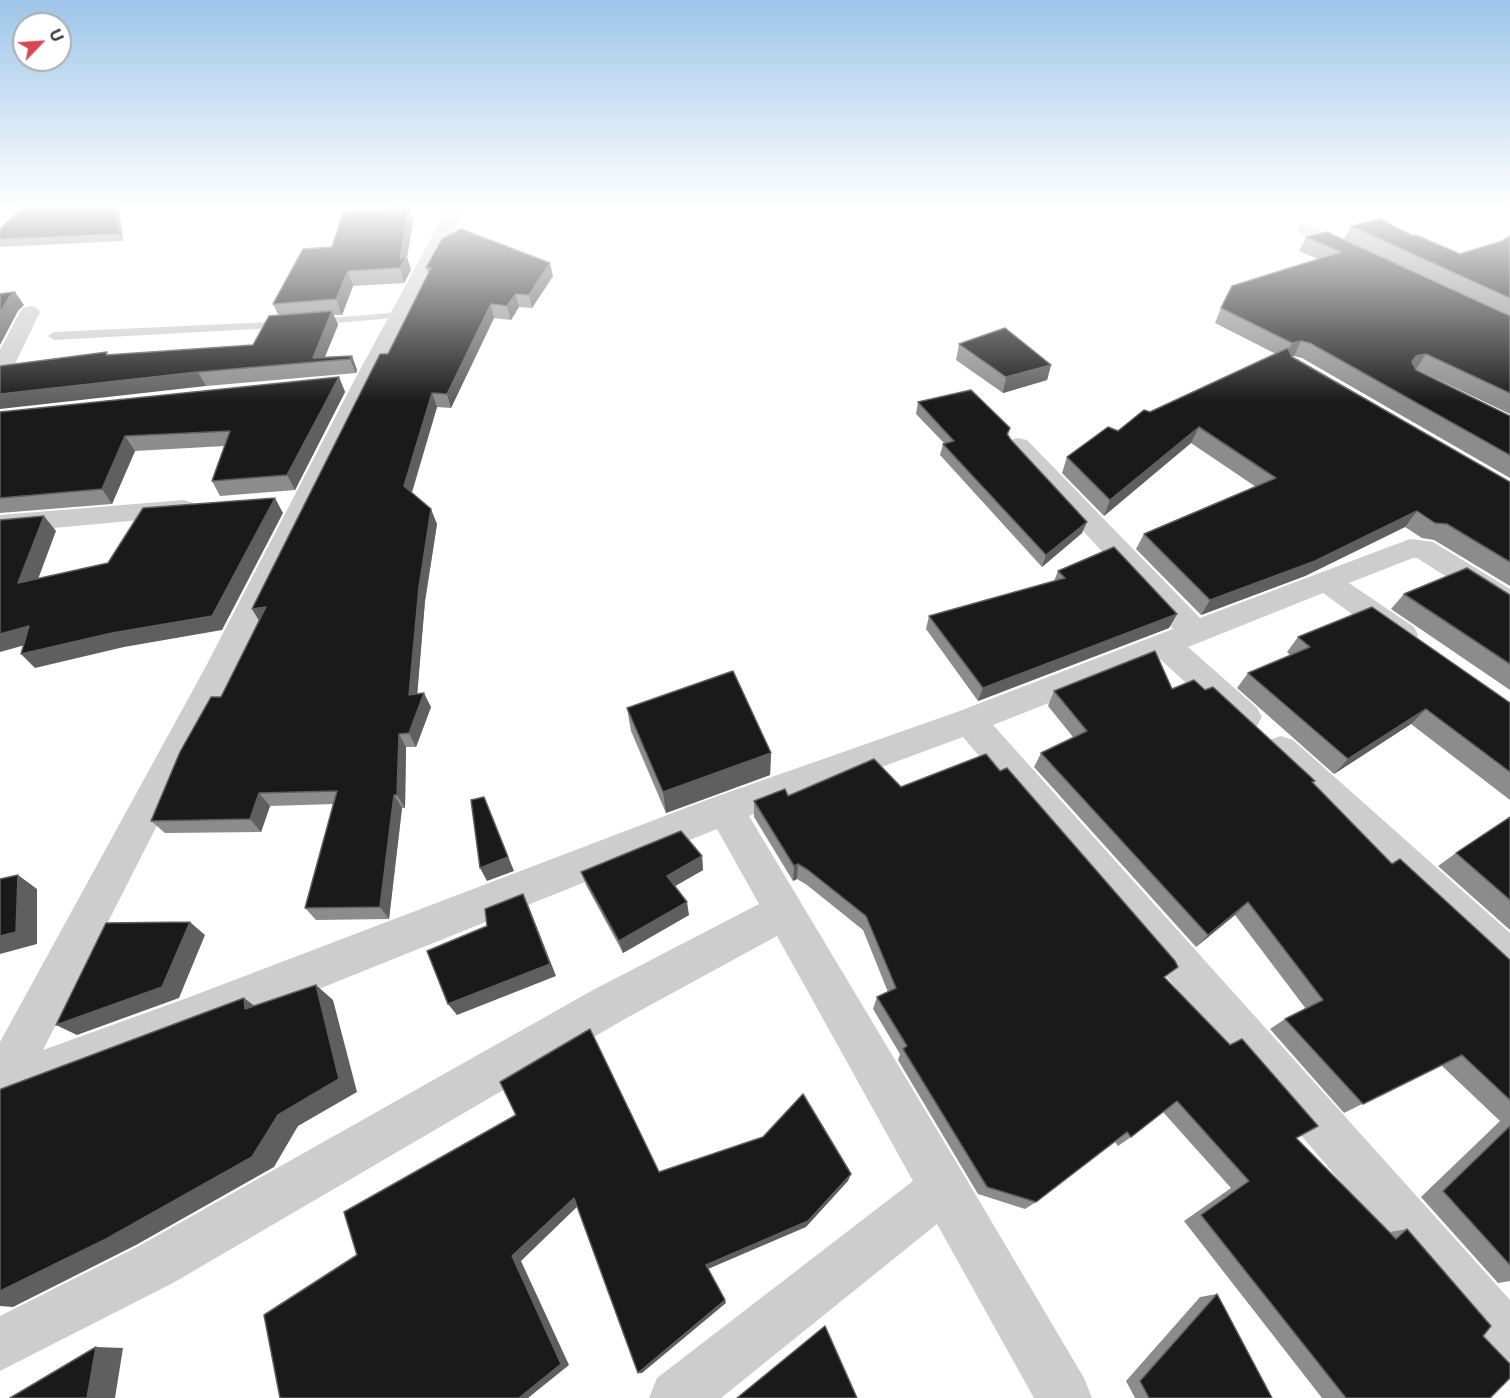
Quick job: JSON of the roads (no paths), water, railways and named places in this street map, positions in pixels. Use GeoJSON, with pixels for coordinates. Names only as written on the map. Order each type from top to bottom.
{"type":"FeatureCollection","features":[{"type":"Feature","properties":{"kind":"street"},"geometry":{"type":"LineString","coordinates":[[0,1087],[216,679],[294,501],[354,382],[400,315],[423,272]]}},
{"type":"Feature","properties":{"kind":"street"},"geometry":{"type":"LineString","coordinates":[[0,372],[30,312]]}},
{"type":"Feature","properties":{"kind":"street"},"geometry":{"type":"LineString","coordinates":[[1018,445],[1179,638],[1510,960]]}},
{"type":"Feature","properties":{"kind":"street"},"geometry":{"type":"LineString","coordinates":[[0,524],[212,507]]}},
{"type":"Feature","properties":{"kind":"street"},"geometry":{"type":"LineString","coordinates":[[0,1087],[198,1015],[725,809],[969,721],[1416,547],[1433,555],[1510,603]]}},
{"type":"Feature","properties":{"kind":"street"},"geometry":{"type":"LineString","coordinates":[[1326,581],[1423,649]]}},
{"type":"Feature","properties":{"kind":"street"},"geometry":{"type":"LineString","coordinates":[[969,721],[1510,1340]]}},
{"type":"Feature","properties":{"kind":"street"},"geometry":{"type":"LineString","coordinates":[[725,809],[1064,1398]]}},
{"type":"Feature","properties":{"kind":"street"},"geometry":{"type":"LineString","coordinates":[[0,1344],[155,1265],[608,1005],[783,912]]}},
{"type":"Feature","properties":{"kind":"street"},"geometry":{"type":"LineString","coordinates":[[677,1398],[944,1187]]}},
{"type":"Feature","properties":{"kind":"lane"},"geometry":{"type":"LineString","coordinates":[[54,336],[293,324],[400,315]]}}]}
